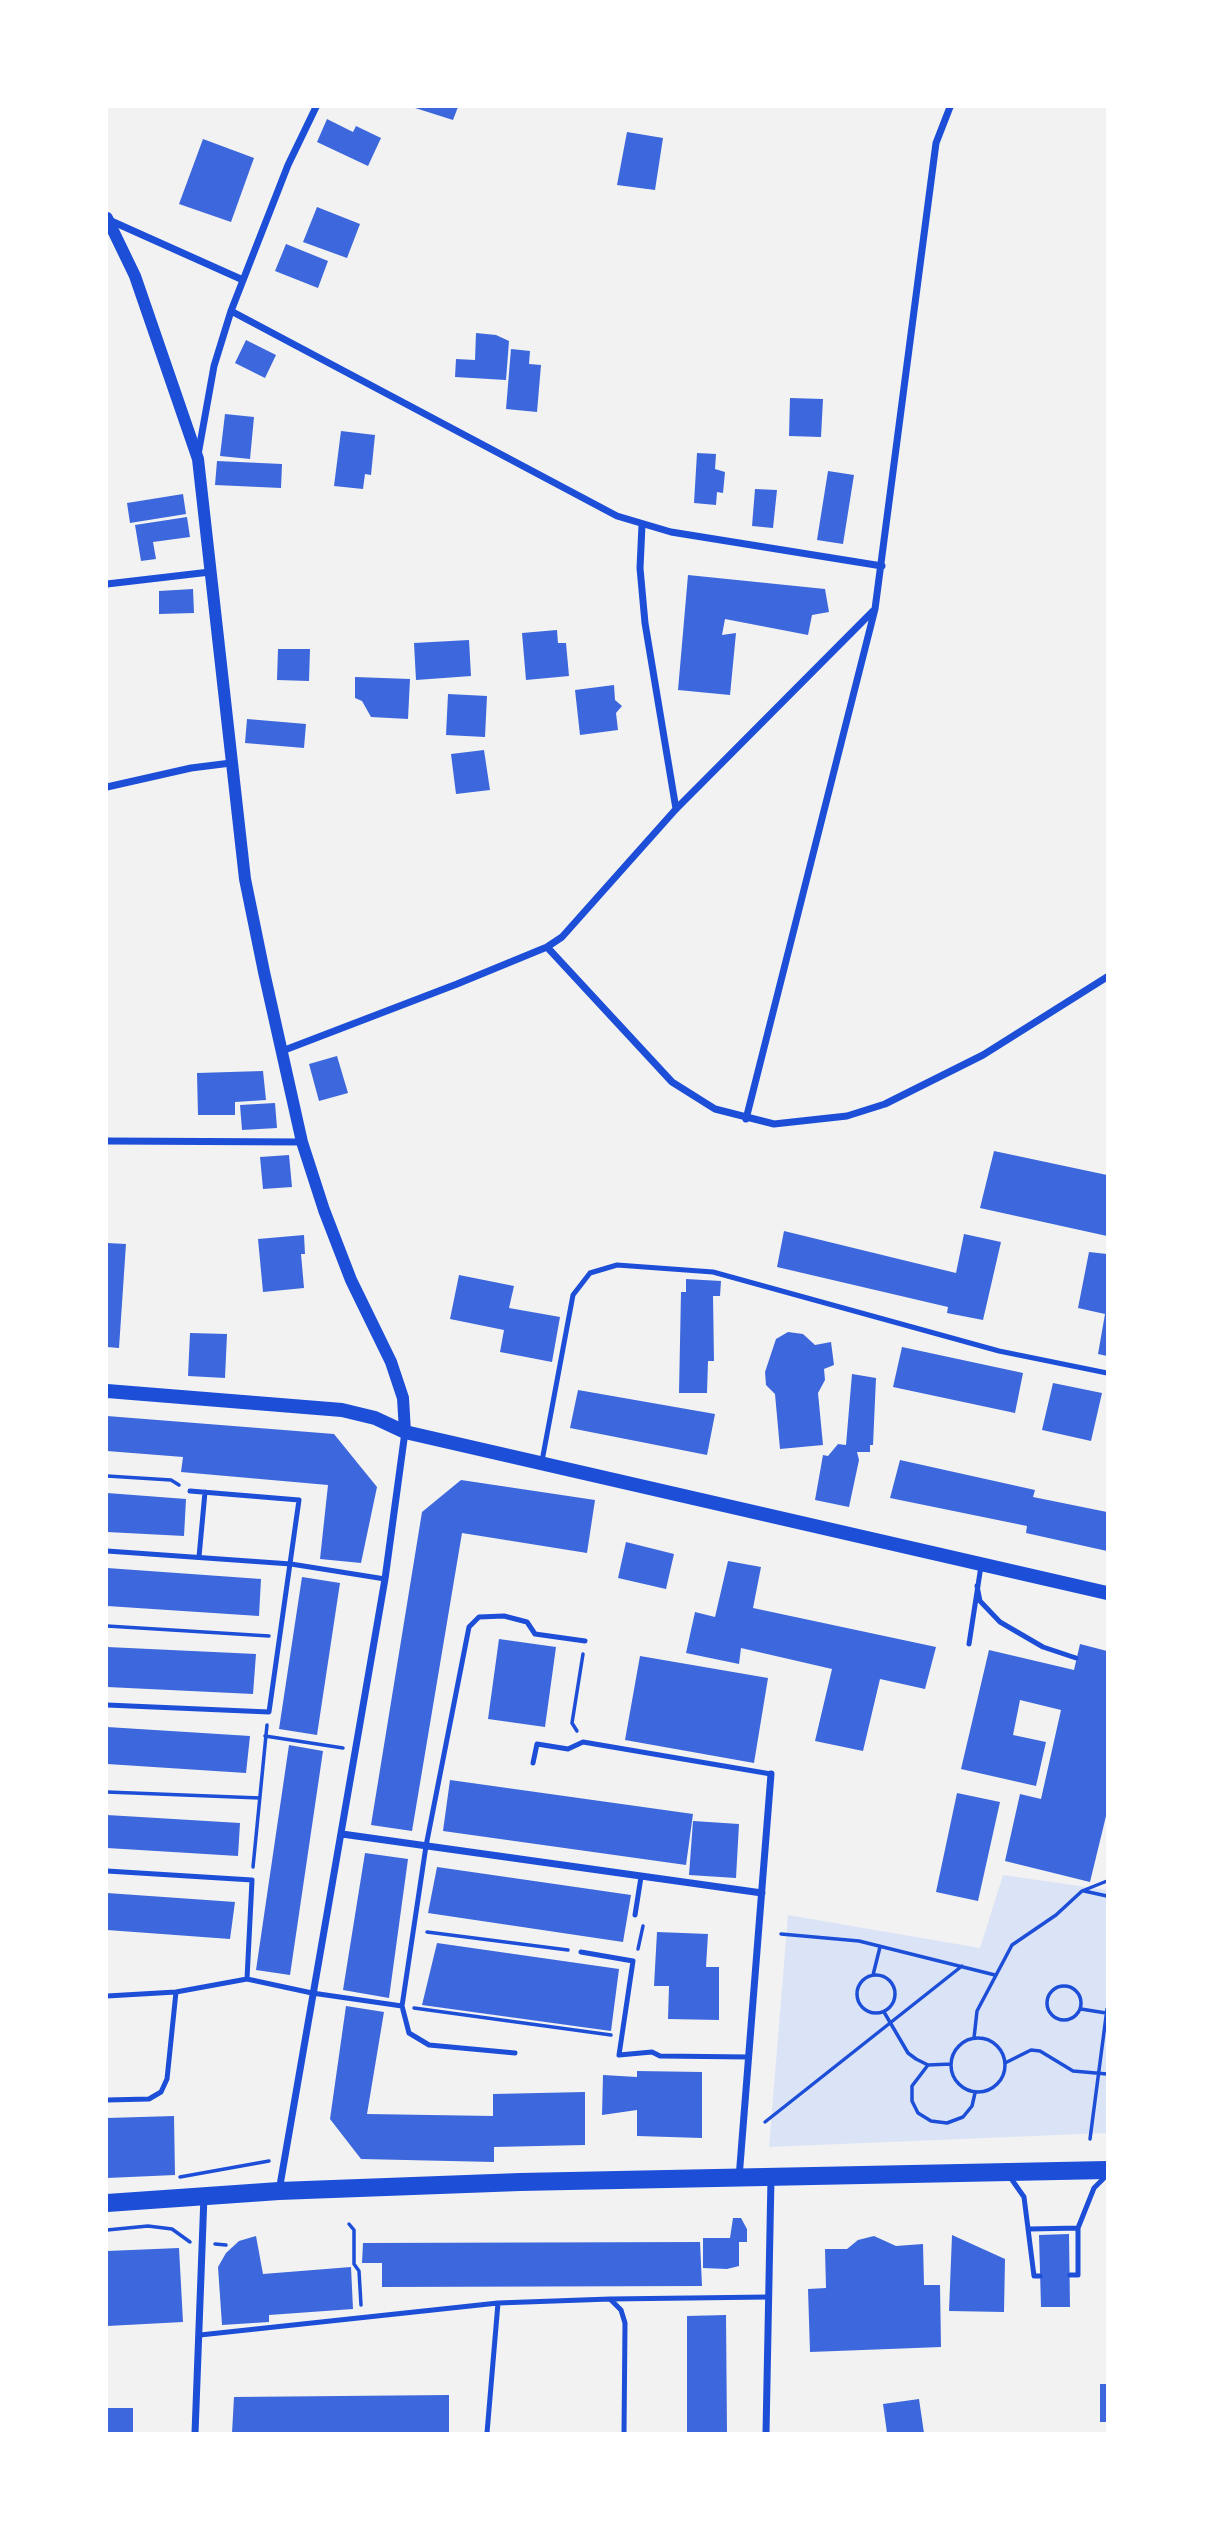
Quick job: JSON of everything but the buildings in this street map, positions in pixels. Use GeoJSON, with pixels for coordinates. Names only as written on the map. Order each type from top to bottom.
{"type":"FeatureCollection","features":[{"type":"Feature","properties":{"kind":"main road"},"geometry":{"type":"LineString","coordinates":[[107,1391],[342,1410],[375,1418],[405,1432],[542,1461],[1107,1593]]}},
{"type":"Feature","properties":{"kind":"main road"},"geometry":{"type":"LineString","coordinates":[[107,2203],[279,2191],[520,2182],[1006,2171],[1107,2172]]}},
{"type":"Feature","properties":{"kind":"street"},"geometry":{"type":"LineString","coordinates":[[198,459],[214,366],[231,311],[288,165],[316,107]]}},
{"type":"Feature","properties":{"kind":"street"},"geometry":{"type":"LineString","coordinates":[[746,1119],[875,609],[936,143],[950,107]]}},
{"type":"Feature","properties":{"kind":"street"},"geometry":{"type":"LineString","coordinates":[[108,219],[243,280]]}},
{"type":"Feature","properties":{"kind":"street"},"geometry":{"type":"LineString","coordinates":[[108,219],[135,276],[198,459],[245,879],[302,1142],[351,1280],[391,1362],[403,1398],[405,1432],[385,1579],[279,2191]]}},
{"type":"Feature","properties":{"kind":"street"},"geometry":{"type":"LineString","coordinates":[[231,311],[587,502],[642,525],[882,566]]}},
{"type":"Feature","properties":{"kind":"street"},"geometry":{"type":"LineString","coordinates":[[642,525],[640,568],[645,623],[676,809]]}},
{"type":"Feature","properties":{"kind":"street"},"geometry":{"type":"LineString","coordinates":[[107,584],[210,572]]}},
{"type":"Feature","properties":{"kind":"street"},"geometry":{"type":"LineString","coordinates":[[281,1051],[547,947],[577,923],[676,809],[875,609]]}},
{"type":"Feature","properties":{"kind":"street"},"geometry":{"type":"LineString","coordinates":[[107,787],[191,768],[231,763]]}},
{"type":"Feature","properties":{"kind":"street"},"geometry":{"type":"LineString","coordinates":[[547,947],[672,1082],[715,1109],[774,1124],[847,1116],[885,1104],[993,1049],[1107,977]]}},
{"type":"Feature","properties":{"kind":"street"},"geometry":{"type":"LineString","coordinates":[[107,1141],[302,1142]]}},
{"type":"Feature","properties":{"kind":"street"},"geometry":{"type":"LineString","coordinates":[[739,2179],[771,1774]]}},
{"type":"Feature","properties":{"kind":"street"},"geometry":{"type":"LineString","coordinates":[[342,1834],[762,1893]]}},
{"type":"Feature","properties":{"kind":"street"},"geometry":{"type":"LineString","coordinates":[[766,2433],[771,2178]]}},
{"type":"Feature","properties":{"kind":"street"},"geometry":{"type":"LineString","coordinates":[[195,2433],[204,2196]]}},
{"type":"Feature","properties":{"kind":"lane"},"geometry":{"type":"LineString","coordinates":[[542,1461],[573,1295],[590,1273],[617,1265],[713,1272],[999,1351],[1107,1373]]}},
{"type":"Feature","properties":{"kind":"lane"},"geometry":{"type":"LineString","coordinates":[[107,1705],[269,1712],[299,1500],[190,1491]]}},
{"type":"Feature","properties":{"kind":"lane"},"geometry":{"type":"LineString","coordinates":[[199,1557],[205,1492]]}},
{"type":"Feature","properties":{"kind":"lane"},"geometry":{"type":"LineString","coordinates":[[107,1551],[291,1564],[385,1579]]}},
{"type":"Feature","properties":{"kind":"lane"},"geometry":{"type":"LineString","coordinates":[[970,1644],[981,1563]]}},
{"type":"Feature","properties":{"kind":"lane"},"geometry":{"type":"LineString","coordinates":[[977,1586],[980,1601],[1000,1622],[1042,1647],[1076,1658]]}},
{"type":"Feature","properties":{"kind":"lane"},"geometry":{"type":"LineString","coordinates":[[515,2053],[429,2045],[409,2032],[402,2006],[426,1846],[469,1627],[479,1617],[504,1616],[527,1622],[535,1634],[584,1641]]}},
{"type":"Feature","properties":{"kind":"lane"},"geometry":{"type":"LineString","coordinates":[[533,1763],[537,1744],[568,1749],[583,1742],[771,1774]]}},
{"type":"Feature","properties":{"kind":"lane"},"geometry":{"type":"LineString","coordinates":[[107,1871],[252,1880],[247,1979]]}},
{"type":"Feature","properties":{"kind":"lane"},"geometry":{"type":"LineString","coordinates":[[635,1915],[641,1877]]}},
{"type":"Feature","properties":{"kind":"lane"},"geometry":{"type":"LineString","coordinates":[[581,1951],[633,1961],[619,2055],[652,2052],[660,2056],[749,2057]]}},
{"type":"Feature","properties":{"kind":"lane"},"geometry":{"type":"LineString","coordinates":[[107,1996],[176,1992],[247,1979],[312,1993],[402,2006]]}},
{"type":"Feature","properties":{"kind":"lane"},"geometry":{"type":"LineString","coordinates":[[107,2101],[149,2099],[161,2092],[167,2078],[176,1992]]}},
{"type":"Feature","properties":{"kind":"lane"},"geometry":{"type":"LineString","coordinates":[[1006,2171],[1024,2197],[1034,2276],[1040,2276]]}},
{"type":"Feature","properties":{"kind":"lane"},"geometry":{"type":"LineString","coordinates":[[1070,2275],[1077,2275],[1078,2228],[1094,2188],[1107,2172]]}},
{"type":"Feature","properties":{"kind":"lane"},"geometry":{"type":"LineString","coordinates":[[1030,2229],[1078,2228]]}},
{"type":"Feature","properties":{"kind":"lane"},"geometry":{"type":"LineString","coordinates":[[1069,2243],[1078,2243]]}},
{"type":"Feature","properties":{"kind":"lane"},"geometry":{"type":"LineString","coordinates":[[1031,2244],[1040,2244]]}},
{"type":"Feature","properties":{"kind":"lane"},"geometry":{"type":"LineString","coordinates":[[1032,2259],[1040,2259]]}},
{"type":"Feature","properties":{"kind":"lane"},"geometry":{"type":"LineString","coordinates":[[1069,2259],[1077,2259]]}},
{"type":"Feature","properties":{"kind":"lane"},"geometry":{"type":"LineString","coordinates":[[200,2335],[498,2302],[768,2297]]}},
{"type":"Feature","properties":{"kind":"lane"},"geometry":{"type":"LineString","coordinates":[[610,2299],[621,2310],[625,2323],[624,2433]]}},
{"type":"Feature","properties":{"kind":"lane"},"geometry":{"type":"LineString","coordinates":[[487,2433],[498,2302]]}},
{"type":"Feature","properties":{"kind":"path"},"geometry":{"type":"LineString","coordinates":[[107,1476],[171,1480],[190,1491]]}},
{"type":"Feature","properties":{"kind":"path"},"geometry":{"type":"LineString","coordinates":[[107,1626],[281,1637]]}},
{"type":"Feature","properties":{"kind":"path"},"geometry":{"type":"LineString","coordinates":[[583,1742],[572,1723],[584,1641]]}},
{"type":"Feature","properties":{"kind":"path"},"geometry":{"type":"LineString","coordinates":[[252,1880],[269,1712]]}},
{"type":"Feature","properties":{"kind":"path"},"geometry":{"type":"LineString","coordinates":[[265,1736],[355,1750]]}},
{"type":"Feature","properties":{"kind":"path"},"geometry":{"type":"LineString","coordinates":[[107,1792],[260,1798]]}},
{"type":"Feature","properties":{"kind":"path"},"geometry":{"type":"LineString","coordinates":[[974,2038],[977,2011],[1012,1945],[1056,1915],[1082,1891],[1107,1881]]}},
{"type":"Feature","properties":{"kind":"path"},"geometry":{"type":"LineString","coordinates":[[1082,1891],[1107,1896]]}},
{"type":"Feature","properties":{"kind":"path"},"geometry":{"type":"LineString","coordinates":[[633,1961],[644,1923],[635,1915]]}},
{"type":"Feature","properties":{"kind":"path"},"geometry":{"type":"LineString","coordinates":[[413,1930],[581,1951]]}},
{"type":"Feature","properties":{"kind":"path"},"geometry":{"type":"LineString","coordinates":[[781,1934],[880,1946],[995,1975]]}},
{"type":"Feature","properties":{"kind":"path"},"geometry":{"type":"LineString","coordinates":[[873,1975],[880,1946]]}},
{"type":"Feature","properties":{"kind":"path"},"geometry":{"type":"LineString","coordinates":[[765,2122],[961,1966]]}},
{"type":"Feature","properties":{"kind":"path"},"geometry":{"type":"LineString","coordinates":[[873,1975],[885,1977],[894,1986],[893,2004],[884,2012],[871,2013],[858,2000],[862,1981],[873,1975]]}},
{"type":"Feature","properties":{"kind":"path"},"geometry":{"type":"LineString","coordinates":[[1057,1987],[1074,1988],[1081,1997],[1081,2009],[1074,2018],[1058,2019],[1047,2007],[1049,1995],[1057,1987]]}},
{"type":"Feature","properties":{"kind":"path"},"geometry":{"type":"LineString","coordinates":[[402,2006],[622,2037]]}},
{"type":"Feature","properties":{"kind":"path"},"geometry":{"type":"LineString","coordinates":[[1081,2009],[1107,2011],[1090,2139]]}},
{"type":"Feature","properties":{"kind":"path"},"geometry":{"type":"LineString","coordinates":[[884,2012],[908,2053],[928,2065],[951,2064]]}},
{"type":"Feature","properties":{"kind":"path"},"geometry":{"type":"LineString","coordinates":[[974,2038],[991,2042],[1003,2054],[1005,2063],[997,2085],[975,2093],[958,2085],[951,2064],[959,2045],[974,2038]]}},
{"type":"Feature","properties":{"kind":"path"},"geometry":{"type":"LineString","coordinates":[[1005,2063],[1031,2050],[1040,2051],[1073,2071],[1107,2074]]}},
{"type":"Feature","properties":{"kind":"path"},"geometry":{"type":"LineString","coordinates":[[928,2065],[912,2086],[912,2101],[919,2113],[931,2121],[947,2123],[963,2117],[972,2106],[975,2093]]}},
{"type":"Feature","properties":{"kind":"path"},"geometry":{"type":"LineString","coordinates":[[349,2224],[354,2230],[354,2264],[359,2271],[362,2318]]}},
{"type":"Feature","properties":{"kind":"path"},"geometry":{"type":"LineString","coordinates":[[107,2230],[148,2226]]}},
{"type":"Feature","properties":{"kind":"shaded area"},"geometry":{"type":"Polygon","coordinates":[[[1003,1875],[1107,1890],[1107,2133],[769,2147],[788,1915],[980,1948],[1003,1875]]]}}]}
